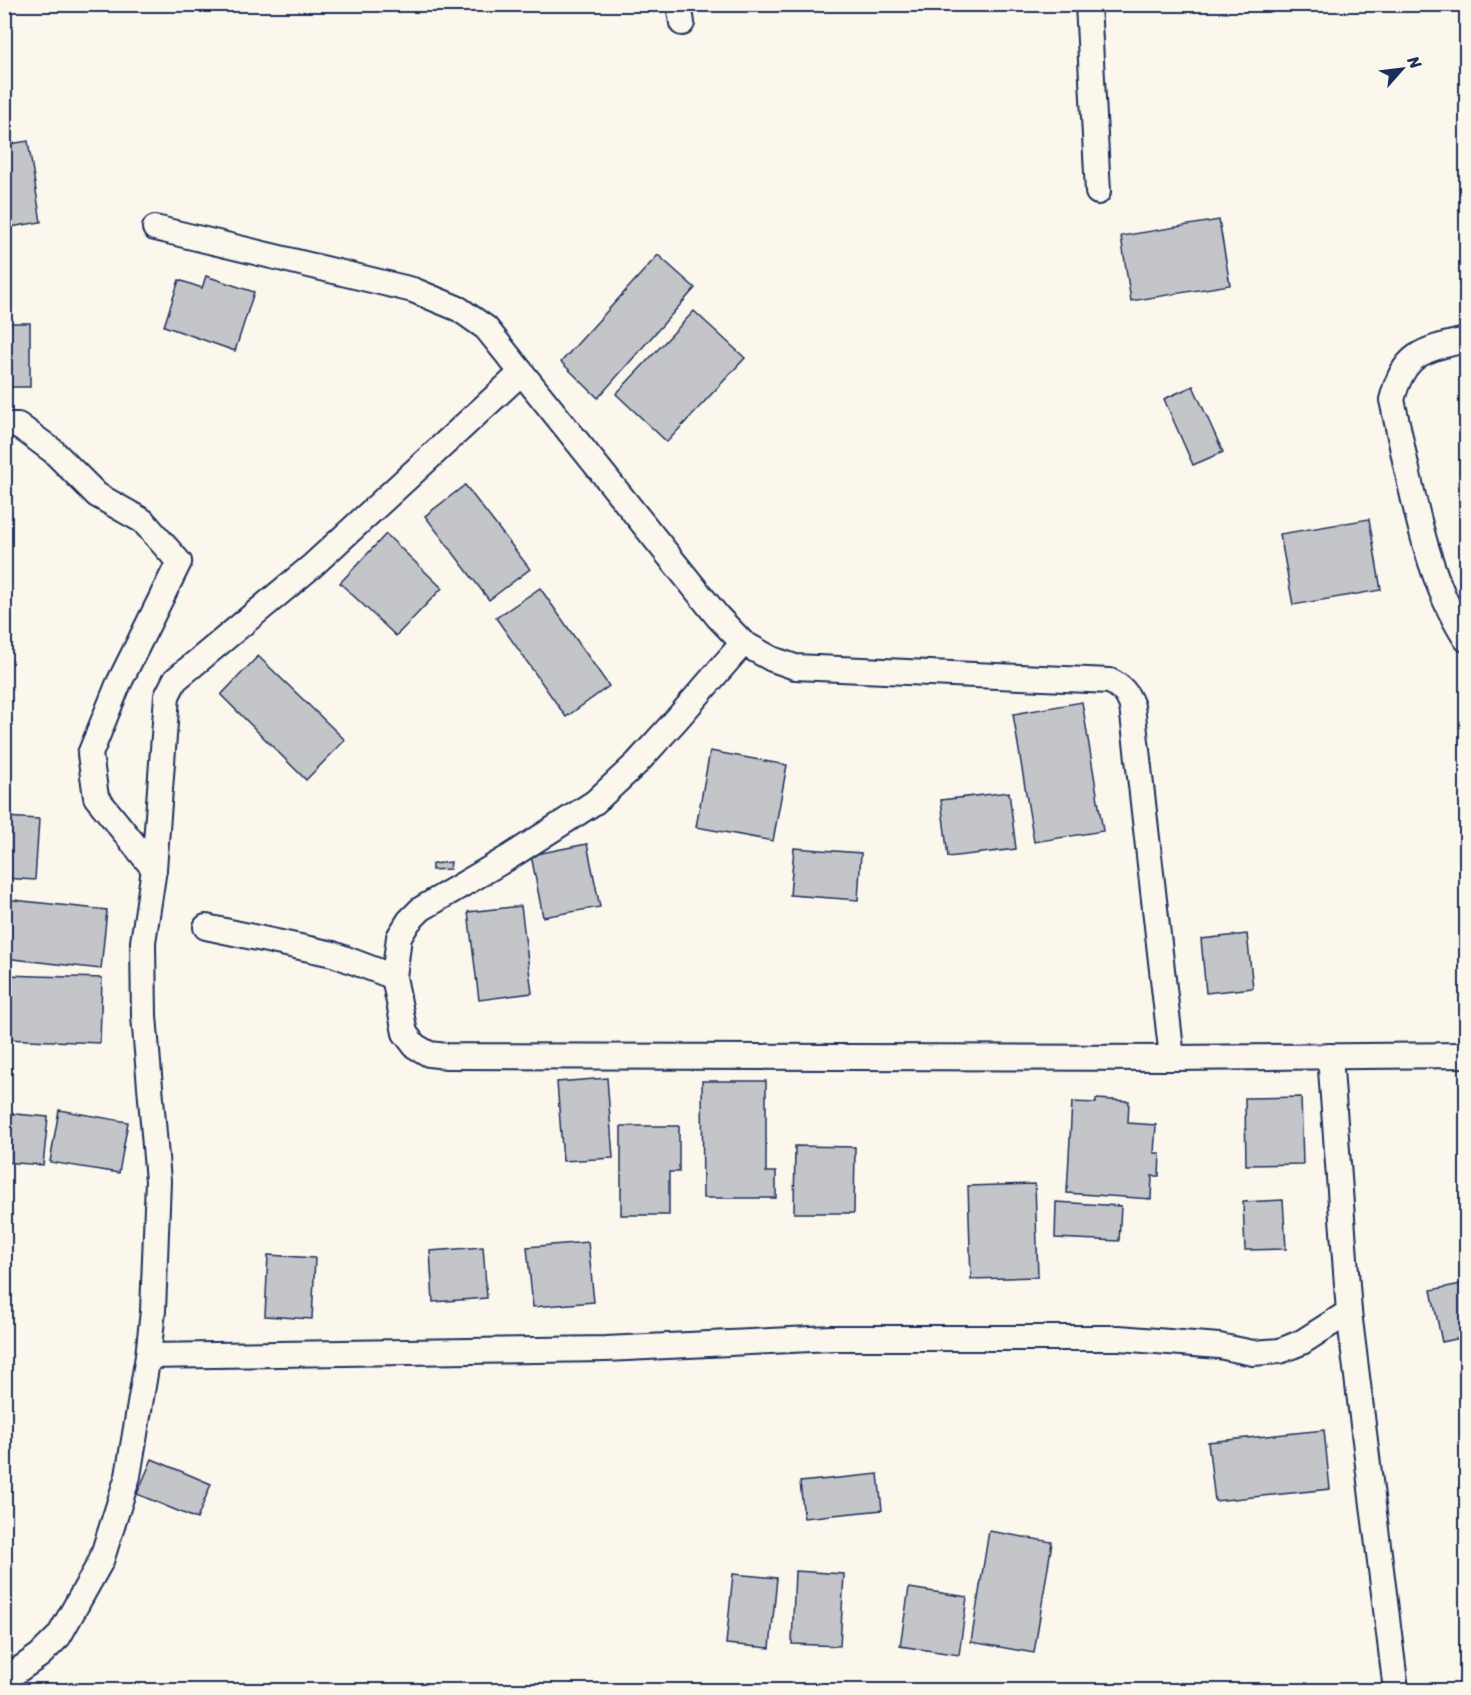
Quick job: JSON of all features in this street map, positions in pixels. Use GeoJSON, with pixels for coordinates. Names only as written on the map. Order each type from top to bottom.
{"type":"FeatureCollection","features":[{"type":"Feature","properties":{"kind":"street"},"geometry":{"type":"LineString","coordinates":[[1088,4],[1098,192]]}},
{"type":"Feature","properties":{"kind":"street"},"geometry":{"type":"LineString","coordinates":[[155,228],[413,290],[459,309],[486,328],[718,617],[743,643],[772,659],[795,667],[1110,681],[1121,687],[1129,696],[1132,706],[1172,1058]]}},
{"type":"Feature","properties":{"kind":"street"},"geometry":{"type":"LineString","coordinates":[[1467,340],[1420,353],[1406,364],[1396,384],[1392,400],[1424,538],[1449,610],[1467,639]]}},
{"type":"Feature","properties":{"kind":"street"},"geometry":{"type":"LineString","coordinates":[[7,1676],[39,1655],[59,1636],[101,1561],[128,1476],[148,1356],[153,1311],[158,1181],[144,1016],[144,942],[154,869],[167,696],[175,680],[312,566],[521,373]]}},
{"type":"Feature","properties":{"kind":"street"},"geometry":{"type":"LineString","coordinates":[[4,425],[18,425],[53,451],[97,495],[143,521],[179,562],[118,686],[90,754],[96,797],[154,869]]}},
{"type":"Feature","properties":{"kind":"street"},"geometry":{"type":"LineString","coordinates":[[743,643],[660,737],[595,802],[511,856],[421,909],[409,921],[399,937],[394,977],[405,1033],[415,1046],[429,1054],[447,1056],[1172,1058],[1467,1055]]}},
{"type":"Feature","properties":{"kind":"street"},"geometry":{"type":"LineString","coordinates":[[206,927],[333,954],[394,977]]}},
{"type":"Feature","properties":{"kind":"street"},"geometry":{"type":"LineString","coordinates":[[1330,1056],[1349,1312],[1396,1690]]}},
{"type":"Feature","properties":{"kind":"street"},"geometry":{"type":"LineString","coordinates":[[148,1356],[606,1349],[831,1338],[1119,1338],[1219,1346],[1253,1353],[1280,1351],[1302,1342],[1349,1312]]}},
{"type":"Feature","properties":{"kind":"building"},"geometry":{"type":"Polygon","coordinates":[[[28,141],[41,222],[4,228],[4,145],[28,141]]]}},
{"type":"Feature","properties":{"kind":"building"},"geometry":{"type":"Polygon","coordinates":[[[1219,220],[1230,285],[1131,301],[1121,236],[1219,220]]]}},
{"type":"Feature","properties":{"kind":"building"},"geometry":{"type":"Polygon","coordinates":[[[658,255],[695,288],[598,398],[561,362],[658,255]]]}},
{"type":"Feature","properties":{"kind":"building"},"geometry":{"type":"Polygon","coordinates":[[[206,276],[254,292],[235,351],[164,326],[179,280],[202,288],[206,276]]]}},
{"type":"Feature","properties":{"kind":"building"},"geometry":{"type":"Polygon","coordinates":[[[694,311],[745,358],[667,442],[616,394],[694,311]]]}},
{"type":"Feature","properties":{"kind":"building"},"geometry":{"type":"Polygon","coordinates":[[[4,323],[30,323],[30,387],[4,387],[4,323]]]}},
{"type":"Feature","properties":{"kind":"building"},"geometry":{"type":"Polygon","coordinates":[[[1193,386],[1223,452],[1193,465],[1164,399],[1193,386]]]}},
{"type":"Feature","properties":{"kind":"building"},"geometry":{"type":"Polygon","coordinates":[[[465,485],[530,569],[489,600],[425,516],[465,485]]]}},
{"type":"Feature","properties":{"kind":"building"},"geometry":{"type":"Polygon","coordinates":[[[1369,519],[1381,590],[1293,605],[1280,534],[1369,519]]]}},
{"type":"Feature","properties":{"kind":"building"},"geometry":{"type":"Polygon","coordinates":[[[386,534],[442,588],[396,636],[340,583],[386,534]]]}},
{"type":"Feature","properties":{"kind":"building"},"geometry":{"type":"Polygon","coordinates":[[[540,588],[609,686],[566,717],[496,618],[540,588]]]}},
{"type":"Feature","properties":{"kind":"building"},"geometry":{"type":"Polygon","coordinates":[[[258,656],[345,740],[306,780],[221,695],[258,656]]]}},
{"type":"Feature","properties":{"kind":"building"},"geometry":{"type":"Polygon","coordinates":[[[1082,702],[1103,831],[1034,842],[1013,714],[1082,702]]]}},
{"type":"Feature","properties":{"kind":"building"},"geometry":{"type":"Polygon","coordinates":[[[710,751],[787,765],[773,841],[696,827],[710,751]]]}},
{"type":"Feature","properties":{"kind":"building"},"geometry":{"type":"Polygon","coordinates":[[[1009,792],[1016,849],[948,857],[941,800],[1009,792]]]}},
{"type":"Feature","properties":{"kind":"building"},"geometry":{"type":"Polygon","coordinates":[[[4,817],[39,819],[35,880],[4,878],[4,817]]]}},
{"type":"Feature","properties":{"kind":"building"},"geometry":{"type":"Polygon","coordinates":[[[587,844],[600,907],[543,917],[531,855],[587,844]]]}},
{"type":"Feature","properties":{"kind":"building"},"geometry":{"type":"Polygon","coordinates":[[[794,848],[861,853],[858,900],[790,895],[794,848]]]}},
{"type":"Feature","properties":{"kind":"building"},"geometry":{"type":"Polygon","coordinates":[[[451,862],[450,869],[432,870],[432,864],[451,862]]]}},
{"type":"Feature","properties":{"kind":"building"},"geometry":{"type":"Polygon","coordinates":[[[4,899],[107,910],[101,969],[4,958],[4,899]]]}},
{"type":"Feature","properties":{"kind":"building"},"geometry":{"type":"Polygon","coordinates":[[[521,906],[532,993],[479,1000],[468,912],[521,906]]]}},
{"type":"Feature","properties":{"kind":"building"},"geometry":{"type":"Polygon","coordinates":[[[1247,934],[1253,988],[1206,993],[1201,939],[1247,934]]]}},
{"type":"Feature","properties":{"kind":"building"},"geometry":{"type":"Polygon","coordinates":[[[4,975],[102,978],[100,1043],[4,1039],[4,975]]]}},
{"type":"Feature","properties":{"kind":"building"},"geometry":{"type":"Polygon","coordinates":[[[607,1078],[613,1158],[563,1161],[557,1082],[607,1078]]]}},
{"type":"Feature","properties":{"kind":"building"},"geometry":{"type":"Polygon","coordinates":[[[702,1081],[766,1081],[766,1172],[776,1172],[776,1198],[703,1198],[702,1081]]]}},
{"type":"Feature","properties":{"kind":"building"},"geometry":{"type":"Polygon","coordinates":[[[1301,1097],[1303,1164],[1246,1165],[1245,1098],[1301,1097]]]}},
{"type":"Feature","properties":{"kind":"building"},"geometry":{"type":"Polygon","coordinates":[[[1096,1099],[1129,1101],[1128,1123],[1156,1125],[1154,1153],[1160,1153],[1159,1176],[1152,1176],[1151,1199],[1067,1193],[1072,1102],[1096,1103],[1096,1099]]]}},
{"type":"Feature","properties":{"kind":"building"},"geometry":{"type":"Polygon","coordinates":[[[59,1110],[128,1122],[119,1173],[50,1162],[59,1110]]]}},
{"type":"Feature","properties":{"kind":"building"},"geometry":{"type":"Polygon","coordinates":[[[4,1113],[48,1117],[43,1165],[4,1162],[4,1113]]]}},
{"type":"Feature","properties":{"kind":"building"},"geometry":{"type":"Polygon","coordinates":[[[621,1126],[679,1126],[679,1172],[669,1172],[669,1215],[621,1215],[621,1126]]]}},
{"type":"Feature","properties":{"kind":"building"},"geometry":{"type":"Polygon","coordinates":[[[795,1146],[855,1147],[854,1213],[794,1213],[795,1146]]]}},
{"type":"Feature","properties":{"kind":"building"},"geometry":{"type":"Polygon","coordinates":[[[1035,1184],[1038,1277],[971,1279],[968,1186],[1035,1184]]]}},
{"type":"Feature","properties":{"kind":"building"},"geometry":{"type":"Polygon","coordinates":[[[1283,1200],[1286,1249],[1245,1250],[1243,1202],[1283,1200]]]}},
{"type":"Feature","properties":{"kind":"building"},"geometry":{"type":"Polygon","coordinates":[[[1056,1202],[1121,1206],[1119,1241],[1055,1238],[1056,1202]]]}},
{"type":"Feature","properties":{"kind":"building"},"geometry":{"type":"Polygon","coordinates":[[[588,1242],[594,1302],[533,1307],[527,1247],[588,1242]]]}},
{"type":"Feature","properties":{"kind":"building"},"geometry":{"type":"Polygon","coordinates":[[[483,1247],[487,1298],[433,1302],[430,1251],[483,1247]]]}},
{"type":"Feature","properties":{"kind":"building"},"geometry":{"type":"Polygon","coordinates":[[[268,1255],[315,1258],[312,1319],[265,1316],[268,1255]]]}},
{"type":"Feature","properties":{"kind":"building"},"geometry":{"type":"Polygon","coordinates":[[[1466,1283],[1466,1337],[1442,1342],[1431,1290],[1466,1283]]]}},
{"type":"Feature","properties":{"kind":"building"},"geometry":{"type":"Polygon","coordinates":[[[1324,1430],[1330,1489],[1215,1501],[1208,1442],[1324,1430]]]}},
{"type":"Feature","properties":{"kind":"building"},"geometry":{"type":"Polygon","coordinates":[[[152,1459],[211,1484],[197,1519],[137,1494],[152,1459]]]}},
{"type":"Feature","properties":{"kind":"building"},"geometry":{"type":"Polygon","coordinates":[[[878,1474],[882,1510],[804,1518],[800,1482],[878,1474]]]}},
{"type":"Feature","properties":{"kind":"building"},"geometry":{"type":"Polygon","coordinates":[[[989,1531],[1052,1542],[1034,1653],[971,1642],[989,1531]]]}},
{"type":"Feature","properties":{"kind":"building"},"geometry":{"type":"Polygon","coordinates":[[[795,1571],[844,1574],[840,1646],[792,1644],[795,1571]]]}},
{"type":"Feature","properties":{"kind":"building"},"geometry":{"type":"Polygon","coordinates":[[[733,1574],[777,1578],[770,1648],[726,1644],[733,1574]]]}},
{"type":"Feature","properties":{"kind":"building"},"geometry":{"type":"Polygon","coordinates":[[[909,1588],[967,1597],[959,1655],[900,1646],[909,1588]]]}}]}
